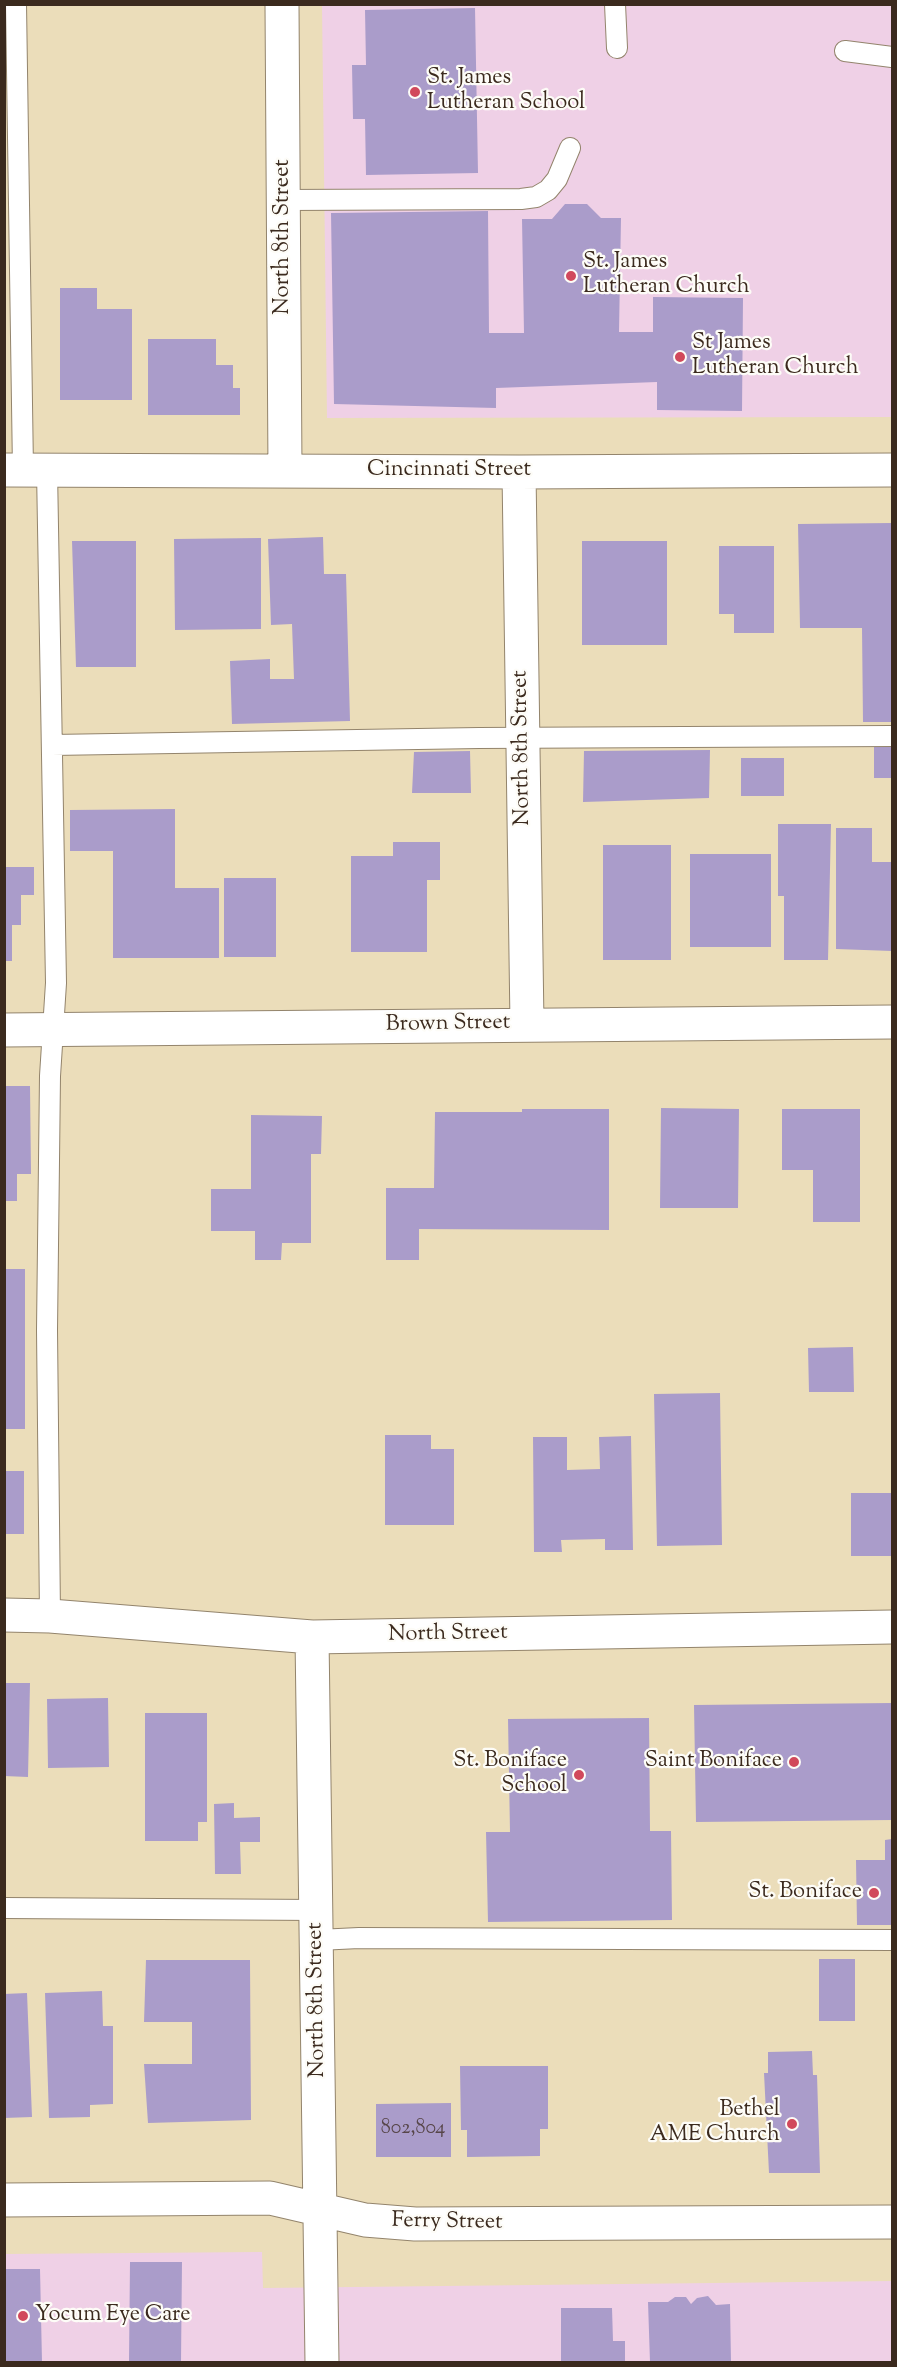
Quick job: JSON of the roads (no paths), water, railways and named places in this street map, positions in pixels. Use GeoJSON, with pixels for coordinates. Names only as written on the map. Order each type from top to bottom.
{"type":"FeatureCollection","features":[{"type":"Feature","properties":{"kind":"street","name":"North 8th Street"},"geometry":{"type":"LineString","coordinates":[[282,4],[285,470]]}},
{"type":"Feature","properties":{"kind":"street","name":"Cincinnati Street"},"geometry":{"type":"LineString","coordinates":[[25,470],[519,472],[892,470]]}},
{"type":"Feature","properties":{"kind":"street","name":"North 8th Street"},"geometry":{"type":"LineString","coordinates":[[519,472],[528,1024]]}},
{"type":"Feature","properties":{"kind":"street","name":"Brown Street"},"geometry":{"type":"LineString","coordinates":[[4,1030],[892,1022]]}},
{"type":"Feature","properties":{"kind":"street","name":"North Street"},"geometry":{"type":"LineString","coordinates":[[4,1615],[50,1616],[312,1637],[892,1627]]}},
{"type":"Feature","properties":{"kind":"street","name":"North 8th Street"},"geometry":{"type":"LineString","coordinates":[[312,1637],[322,2362]]}},
{"type":"Feature","properties":{"kind":"street","name":"Ferry Street"},"geometry":{"type":"LineString","coordinates":[[4,2200],[270,2198],[376,2222],[414,2224],[892,2222]]}},
{"type":"Feature","properties":{"kind":"lane"},"geometry":{"type":"LineString","coordinates":[[16,4],[25,470],[52,745],[56,983],[50,1076],[47,1330],[50,1616]]}},
{"type":"Feature","properties":{"kind":"lane"},"geometry":{"type":"LineString","coordinates":[[615,4],[617,48]]}},
{"type":"Feature","properties":{"kind":"lane"},"geometry":{"type":"LineString","coordinates":[[845,51],[892,57]]}},
{"type":"Feature","properties":{"kind":"lane"},"geometry":{"type":"LineString","coordinates":[[283,200],[521,199],[536,197],[548,190],[557,178],[570,148]]}},
{"type":"Feature","properties":{"kind":"lane"},"geometry":{"type":"LineString","coordinates":[[52,745],[523,738],[892,736]]}},
{"type":"Feature","properties":{"kind":"lane"},"geometry":{"type":"LineString","coordinates":[[4,1908],[317,1925],[371,1938],[892,1940]]}},
{"type":"Feature","properties":{"kind":"place","name":"St. James Lutheran School"},"geometry":{"type":"Point","coordinates":[415,92]}},
{"type":"Feature","properties":{"kind":"place","name":"St. James Lutheran Church"},"geometry":{"type":"Point","coordinates":[571,276]}},
{"type":"Feature","properties":{"kind":"place","name":"St James Lutheran Church"},"geometry":{"type":"Point","coordinates":[680,357]}},
{"type":"Feature","properties":{"kind":"place","name":"Saint Boniface"},"geometry":{"type":"Point","coordinates":[794,1762]}},
{"type":"Feature","properties":{"kind":"place","name":"St. Boniface School"},"geometry":{"type":"Point","coordinates":[579,1775]}},
{"type":"Feature","properties":{"kind":"place","name":"St. Boniface"},"geometry":{"type":"Point","coordinates":[874,1893]}},
{"type":"Feature","properties":{"kind":"place","name":"Bethel AME Church"},"geometry":{"type":"Point","coordinates":[792,2124]}},
{"type":"Feature","properties":{"kind":"place","name":"Yocum Eye Care"},"geometry":{"type":"Point","coordinates":[23,2316]}}]}
